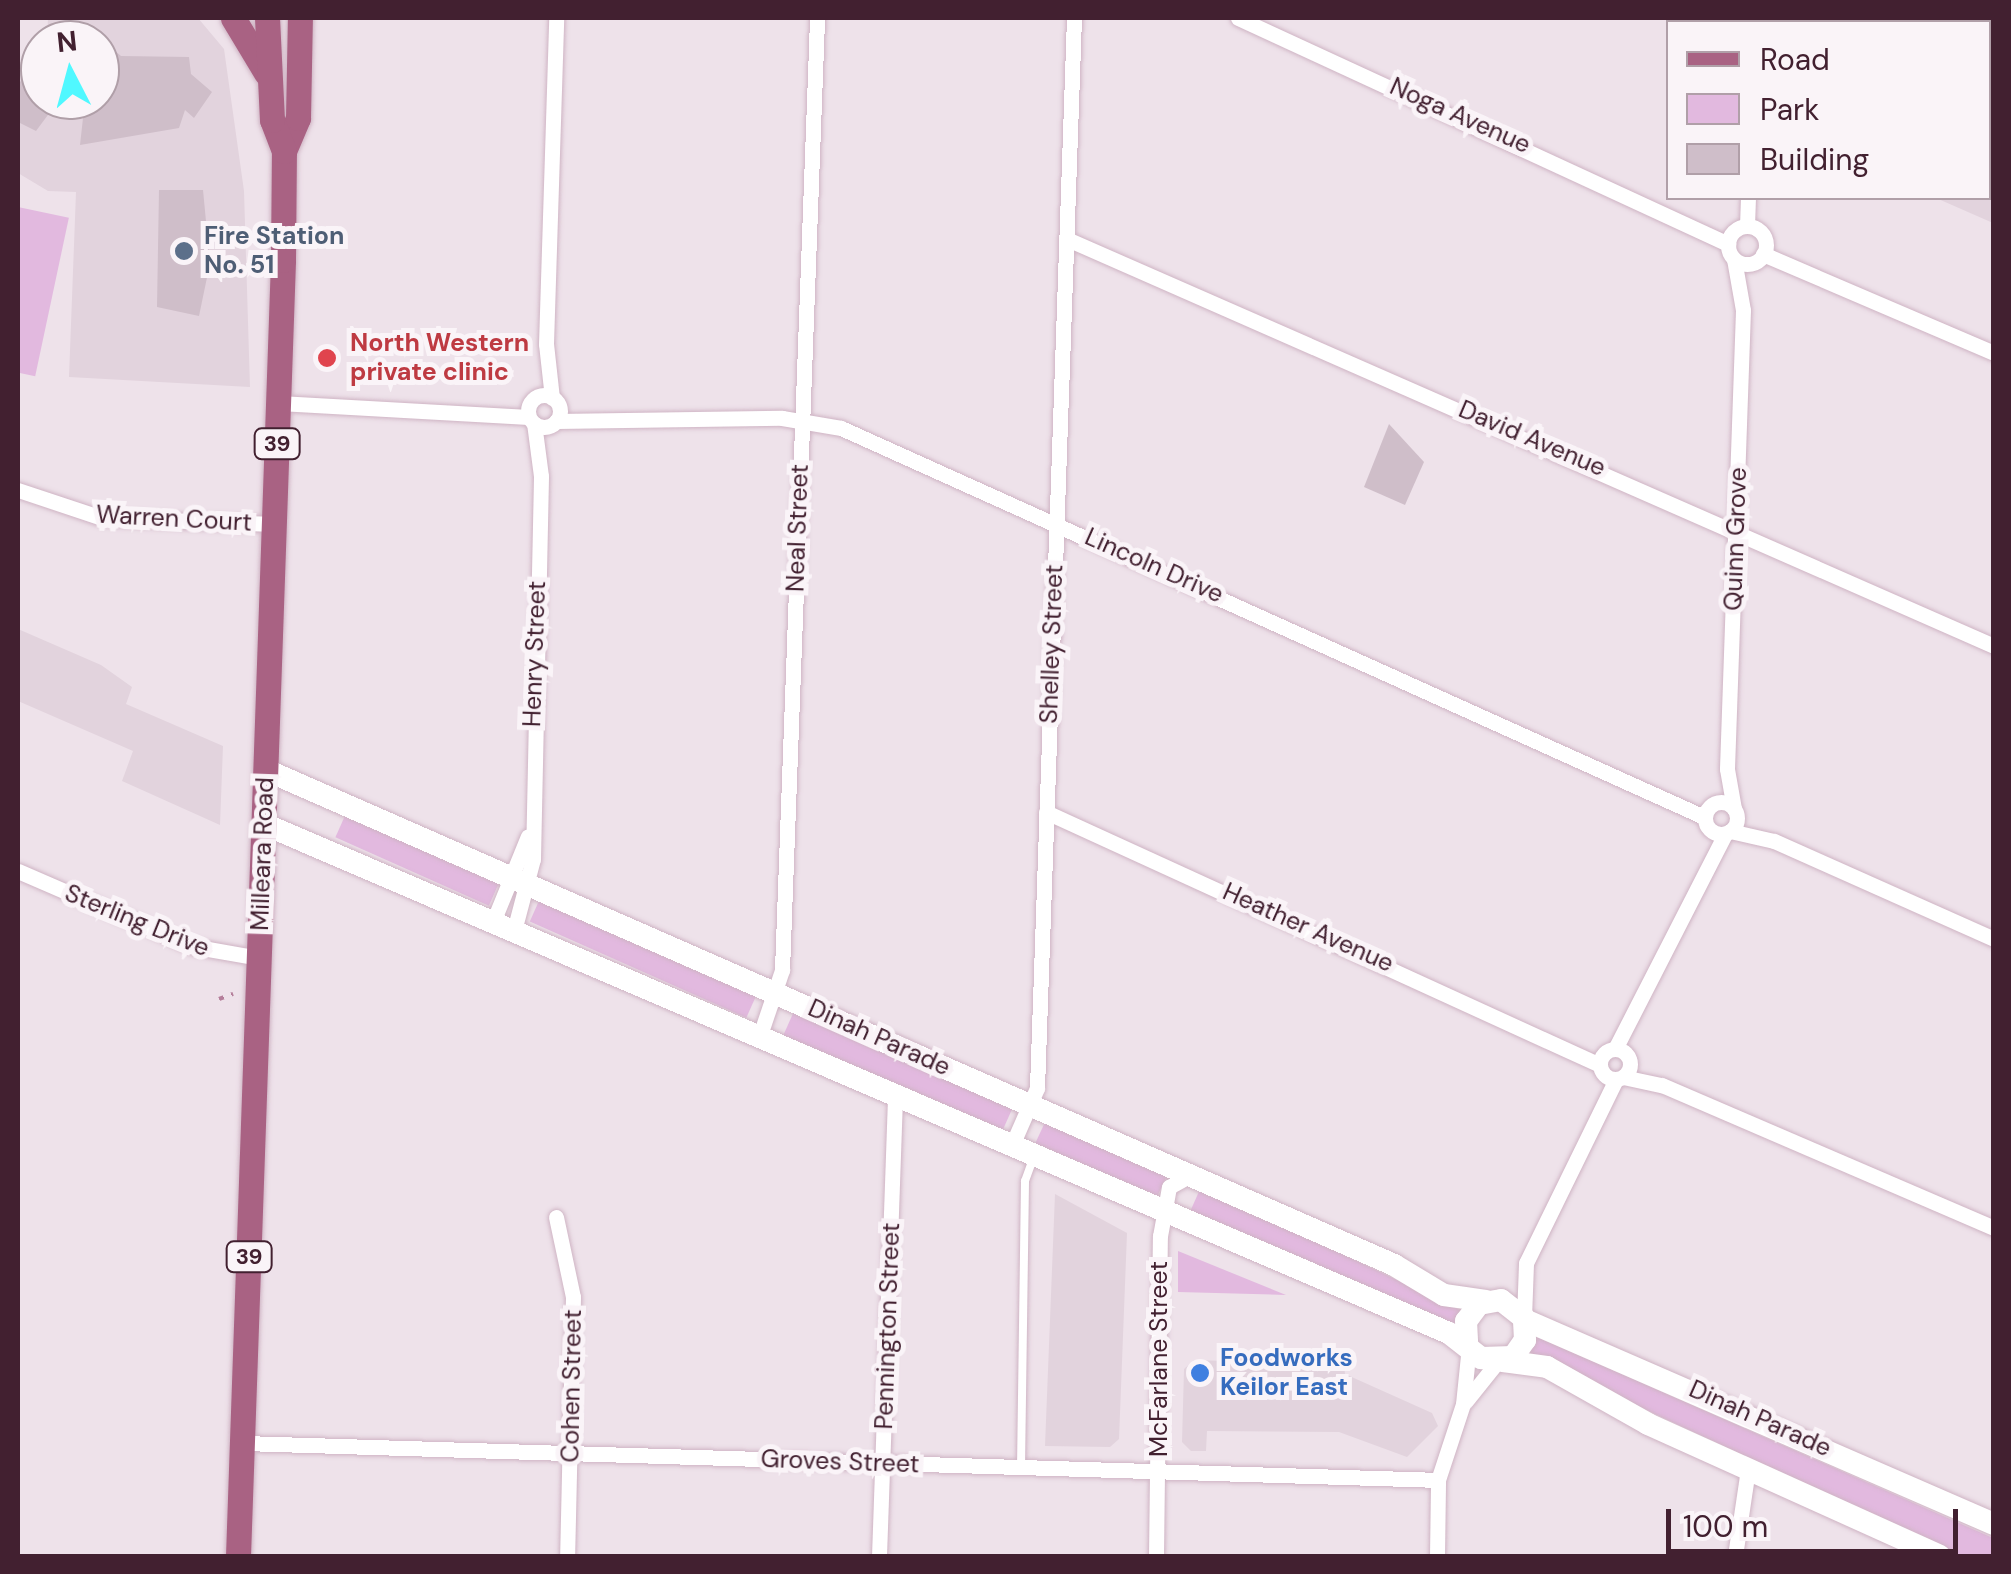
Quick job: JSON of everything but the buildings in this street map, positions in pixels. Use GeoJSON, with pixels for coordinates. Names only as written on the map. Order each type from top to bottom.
{"type":"FeatureCollection","features":[{"type":"Feature","properties":{"kind":"main road","name":"39"},"geometry":{"type":"LineString","coordinates":[[232,18],[268,78]]}},
{"type":"Feature","properties":{"kind":"main road","name":"Milleara Road"},"geometry":{"type":"LineString","coordinates":[[238,1556],[279,402],[284,151],[268,78],[268,18]]}},
{"type":"Feature","properties":{"kind":"main road","name":"Milleara Road"},"geometry":{"type":"LineString","coordinates":[[284,151],[298,118],[300,18]]}},
{"type":"Feature","properties":{"kind":"street","name":"Henry Street"},"geometry":{"type":"LineString","coordinates":[[505,922],[522,879],[529,832],[540,406],[546,344],[556,18]]}},
{"type":"Feature","properties":{"kind":"street","name":"Neal Street"},"geometry":{"type":"LineString","coordinates":[[760,1035],[778,993],[816,18]]}},
{"type":"Feature","properties":{"kind":"street","name":"Shelley Street"},"geometry":{"type":"LineString","coordinates":[[1012,1145],[1033,1106],[1074,18]]}},
{"type":"Feature","properties":{"kind":"street","name":"Noga Avenue"},"geometry":{"type":"LineString","coordinates":[[1238,18],[1681,216],[1731,252]]}},
{"type":"Feature","properties":{"kind":"street"},"geometry":{"type":"LineString","coordinates":[[1748,200],[1742,228],[1731,252],[1760,258],[1994,352]]}},
{"type":"Feature","properties":{"kind":"street","name":"Noga Avenue"},"geometry":{"type":"LineString","coordinates":[[1681,216],[1742,228]]}},
{"type":"Feature","properties":{"kind":"street"},"geometry":{"type":"LineString","coordinates":[[1742,228],[1763,236],[1760,258]]}},
{"type":"Feature","properties":{"kind":"street","name":"David Avenue"},"geometry":{"type":"LineString","coordinates":[[1066,239],[1994,646]]}},
{"type":"Feature","properties":{"kind":"street","name":"Quinn Grove"},"geometry":{"type":"LineString","coordinates":[[1491,1300],[1526,1263],[1704,867],[1727,832],[1735,811],[1727,769],[1744,310],[1731,252]]}},
{"type":"Feature","properties":{"kind":"street","name":"Quinn Grove"},"geometry":{"type":"LineString","coordinates":[[1744,310],[1760,258]]}},
{"type":"Feature","properties":{"kind":"street","name":"Lincoln Drive"},"geometry":{"type":"LineString","coordinates":[[279,402],[481,409],[540,406],[616,414],[802,419],[1056,522],[1710,813]]}},
{"type":"Feature","properties":{"kind":"street","name":"Henry Street"},"geometry":{"type":"LineString","coordinates":[[540,406],[555,422],[541,476]]}},
{"type":"Feature","properties":{"kind":"street","name":"Lincoln Drive"},"geometry":{"type":"LineString","coordinates":[[540,406],[555,422],[616,414]]}},
{"type":"Feature","properties":{"kind":"street","name":"Warren Court"},"geometry":{"type":"LineString","coordinates":[[18,490],[102,518],[275,524]]}},
{"type":"Feature","properties":{"kind":"street","name":"Quinn Grove"},"geometry":{"type":"LineString","coordinates":[[1704,867],[1710,813],[1727,769]]}},
{"type":"Feature","properties":{"kind":"street","name":"Dinah Parade"},"geometry":{"type":"LineString","coordinates":[[266,770],[1033,1106],[1444,1295],[1491,1300]]}},
{"type":"Feature","properties":{"kind":"street"},"geometry":{"type":"LineString","coordinates":[[1710,813],[1735,811],[1774,841]]}},
{"type":"Feature","properties":{"kind":"street","name":"Heather Avenue"},"geometry":{"type":"LineString","coordinates":[[1046,812],[1615,1065],[1994,1228]]}},
{"type":"Feature","properties":{"kind":"street"},"geometry":{"type":"LineString","coordinates":[[1710,813],[1727,832],[1774,841],[1994,938]]}},
{"type":"Feature","properties":{"kind":"street","name":"Dinah Parade"},"geometry":{"type":"LineString","coordinates":[[264,824],[505,922],[1468,1344]]}},
{"type":"Feature","properties":{"kind":"street","name":"Sterling Drive"},"geometry":{"type":"LineString","coordinates":[[18,870],[191,946],[260,958]]}},
{"type":"Feature","properties":{"kind":"street","name":"Pennington Street"},"geometry":{"type":"LineString","coordinates":[[880,1556],[895,1094]]}},
{"type":"Feature","properties":{"kind":"street"},"geometry":{"type":"LineString","coordinates":[[1163,1211],[1169,1187],[1189,1176]]}},
{"type":"Feature","properties":{"kind":"street","name":"McFarlane Street"},"geometry":{"type":"LineString","coordinates":[[1156,1556],[1156,1360],[1163,1211]]}},
{"type":"Feature","properties":{"kind":"street","name":"Cohen Street"},"geometry":{"type":"LineString","coordinates":[[556,1217],[573,1297],[568,1556]]}},
{"type":"Feature","properties":{"kind":"street","name":"Quinn Grove"},"geometry":{"type":"LineString","coordinates":[[1525,1319],[1526,1263]]}},
{"type":"Feature","properties":{"kind":"street"},"geometry":{"type":"LineString","coordinates":[[1437,1556],[1438,1480],[1463,1404],[1471,1312],[1491,1300],[1525,1319],[1520,1350],[1500,1361],[1463,1404]]}},
{"type":"Feature","properties":{"kind":"street","name":"Dinah Parade"},"geometry":{"type":"LineString","coordinates":[[1525,1319],[1994,1524]]}},
{"type":"Feature","properties":{"kind":"street"},"geometry":{"type":"LineString","coordinates":[[1468,1344],[1500,1361]]}},
{"type":"Feature","properties":{"kind":"street","name":"Dinah Parade"},"geometry":{"type":"LineString","coordinates":[[1500,1361],[1546,1367],[1748,1469],[1940,1556]]}},
{"type":"Feature","properties":{"kind":"street","name":"Groves Street"},"geometry":{"type":"LineString","coordinates":[[242,1443],[1438,1480]]}},
{"type":"Feature","properties":{"kind":"street"},"geometry":{"type":"LineString","coordinates":[[1735,1556],[1748,1469]]}},
{"type":"Feature","properties":{"kind":"lane"},"geometry":{"type":"LineString","coordinates":[[1020,1468],[1025,1180],[1034,1154]]}},
{"type":"Feature","properties":{"kind":"path"},"geometry":{"type":"LineString","coordinates":[[219,1000],[234,994]]}},
{"type":"Feature","properties":{"kind":"shaded area"},"geometry":{"type":"Polygon","coordinates":[[[198,18],[224,49],[244,191],[250,387],[69,377],[76,192],[48,191],[18,173],[18,62],[20,120],[120,120],[120,20],[48,20],[198,18]]]}},
{"type":"Feature","properties":{"kind":"shaded area"},"geometry":{"type":"Polygon","coordinates":[[[1776,18],[1993,18],[1993,223],[1941,200],[1991,200],[1991,20],[1776,18]]]}},
{"type":"Feature","properties":{"kind":"shaded area"},"geometry":{"type":"Polygon","coordinates":[[[18,629],[101,665],[132,687],[126,704],[223,746],[220,825],[122,781],[133,751],[18,701],[18,629]]]}},
{"type":"Feature","properties":{"kind":"shaded area"},"geometry":{"type":"Polygon","coordinates":[[[1055,1194],[1127,1233],[1119,1439],[1110,1447],[1045,1446],[1055,1194]]]}},
{"type":"Feature","properties":{"kind":"shaded area"},"geometry":{"type":"Polygon","coordinates":[[[1194,1360],[1344,1365],[1345,1374],[1432,1413],[1438,1426],[1407,1457],[1339,1432],[1207,1431],[1206,1451],[1191,1451],[1182,1442],[1184,1369],[1194,1360]]]}},
{"type":"Feature","properties":{"kind":"green space"},"geometry":{"type":"Polygon","coordinates":[[[18,207],[69,218],[35,376],[18,373],[18,207]]]}},
{"type":"Feature","properties":{"kind":"green space"},"geometry":{"type":"Polygon","coordinates":[[[348,809],[501,877],[489,906],[335,837],[348,809]]]}},
{"type":"Feature","properties":{"kind":"green space"},"geometry":{"type":"Polygon","coordinates":[[[542,894],[759,990],[746,1018],[530,921],[542,894]]]}},
{"type":"Feature","properties":{"kind":"green space"},"geometry":{"type":"Polygon","coordinates":[[[795,1009],[1013,1106],[1002,1133],[783,1035],[795,1009]]]}},
{"type":"Feature","properties":{"kind":"green space"},"geometry":{"type":"Polygon","coordinates":[[[1047,1118],[1168,1174],[1155,1201],[1034,1145],[1047,1118]]]}},
{"type":"Feature","properties":{"kind":"green space"},"geometry":{"type":"Polygon","coordinates":[[[1201,1187],[1464,1312],[1457,1328],[1189,1214],[1201,1187]]]}},
{"type":"Feature","properties":{"kind":"green space"},"geometry":{"type":"Polygon","coordinates":[[[1178,1251],[1286,1295],[1178,1292],[1178,1251]]]}},
{"type":"Feature","properties":{"kind":"green space"},"geometry":{"type":"Polygon","coordinates":[[[1538,1337],[1993,1538],[1993,1556],[1960,1556],[1526,1354],[1538,1337]]]}},
{"type":"Feature","properties":{"kind":"place","name":"Fire Station No. 51"},"geometry":{"type":"Point","coordinates":[184,251]}},
{"type":"Feature","properties":{"kind":"place","name":"North Western private clinic"},"geometry":{"type":"Point","coordinates":[327,358]}},
{"type":"Feature","properties":{"kind":"place","name":"Foodworks Keilor East"},"geometry":{"type":"Point","coordinates":[1200,1373]}}]}
